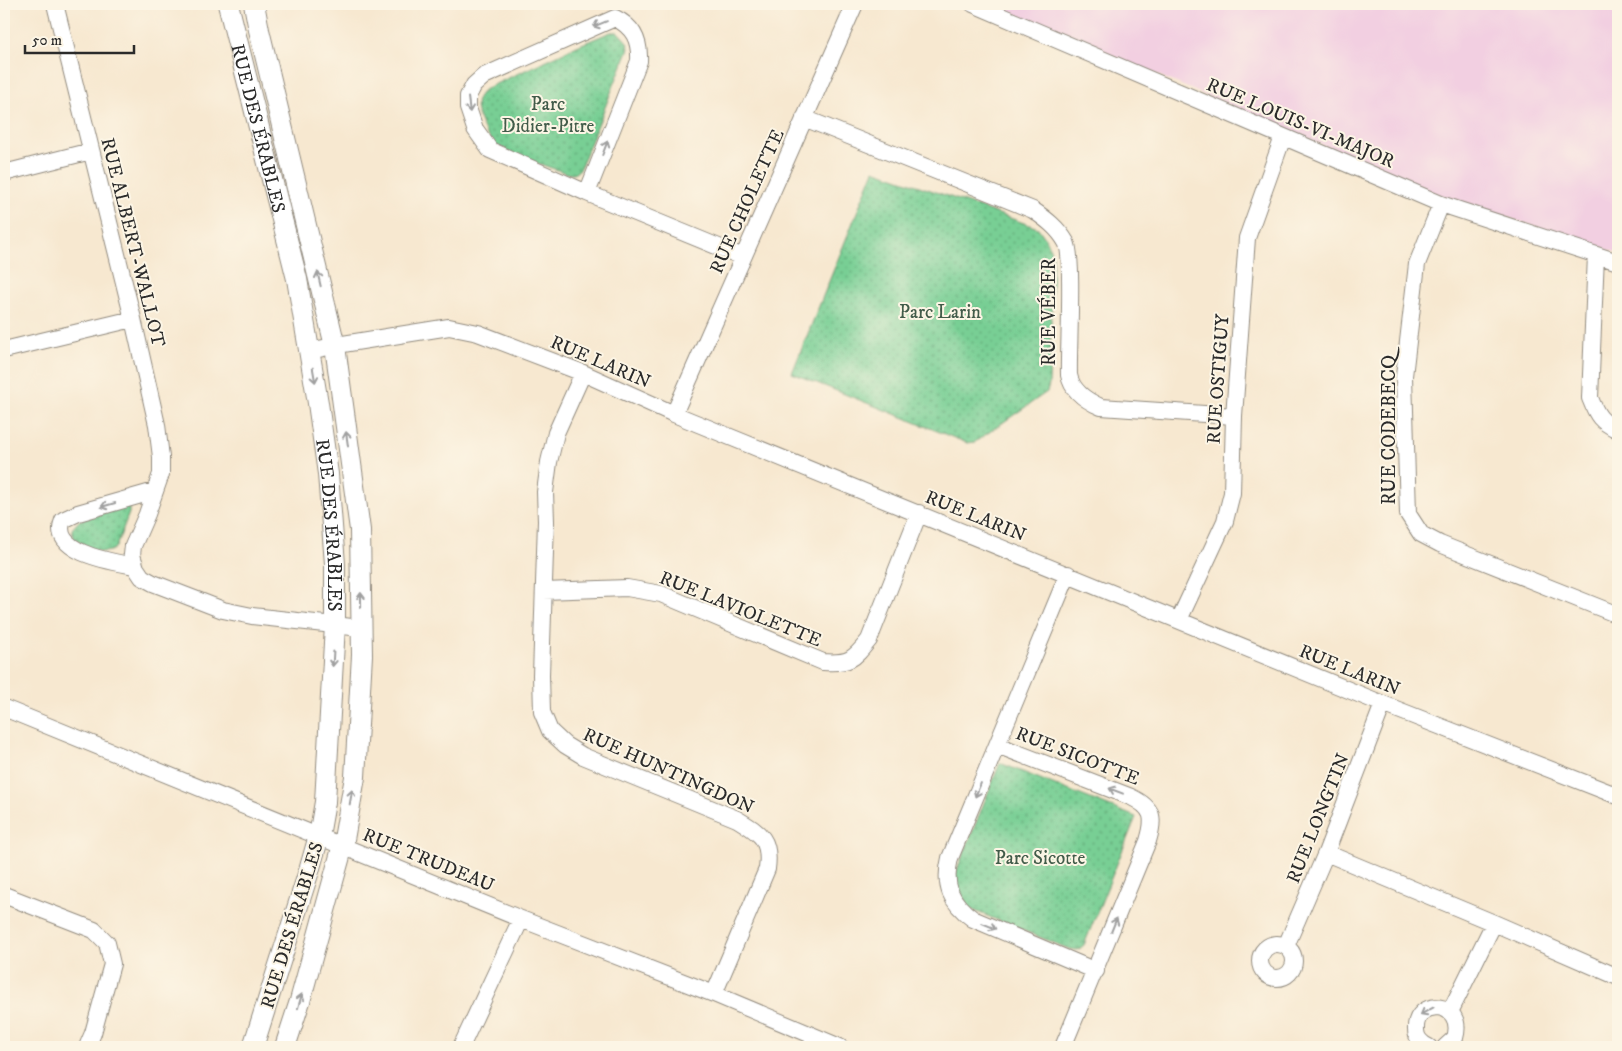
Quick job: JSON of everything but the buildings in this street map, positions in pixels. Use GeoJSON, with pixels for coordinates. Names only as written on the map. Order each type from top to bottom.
{"type":"FeatureCollection","features":[{"type":"Feature","properties":{"kind":"street","name":"RUE ALBERT-WALLOT"},"geometry":{"type":"LineString","coordinates":[[54,4],[133,318],[157,425],[161,474],[133,546],[132,555],[135,566]]}},
{"type":"Feature","properties":{"kind":"street","name":"RUE DES ÉRABLES"},"geometry":{"type":"LineString","coordinates":[[228,4],[297,279],[310,351],[328,474],[335,564],[335,625],[325,802],[319,836],[309,871],[253,1047]]}},
{"type":"Feature","properties":{"kind":"street","name":"RUE DES ÉRABLES"},"geometry":{"type":"LineString","coordinates":[[254,4],[335,346],[360,530],[362,656],[355,777],[343,845],[300,1001],[285,1047]]}},
{"type":"Feature","properties":{"kind":"street","name":"RUE CHOLETTE"},"geometry":{"type":"LineString","coordinates":[[674,414],[855,4]]}},
{"type":"Feature","properties":{"kind":"street","name":"RUE LOUIS-VI-MAJOR"},"geometry":{"type":"LineString","coordinates":[[973,4],[1440,204],[1618,262]]}},
{"type":"Feature","properties":{"kind":"street"},"geometry":{"type":"LineString","coordinates":[[587,193],[638,61],[639,48],[634,34],[624,22],[615,18],[484,76],[474,84],[468,96],[468,108],[475,130],[490,150],[587,193],[743,257]]}},
{"type":"Feature","properties":{"kind":"street","name":"RUE VÉBER"},"geometry":{"type":"LineString","coordinates":[[804,118],[1033,210],[1052,224],[1067,243],[1070,265],[1070,381],[1086,401],[1101,407],[1234,416]]}},
{"type":"Feature","properties":{"kind":"street","name":"RUE OSTIGUY"},"geometry":{"type":"LineString","coordinates":[[1179,620],[1225,521],[1232,493],[1234,416],[1247,238],[1283,136]]}},
{"type":"Feature","properties":{"kind":"street"},"geometry":{"type":"LineString","coordinates":[[4,174],[91,151]]}},
{"type":"Feature","properties":{"kind":"street","name":"RUE CODEBECQ"},"geometry":{"type":"LineString","coordinates":[[1440,204],[1417,264],[1404,376],[1408,514],[1420,534],[1440,544],[1618,615]]}},
{"type":"Feature","properties":{"kind":"street"},"geometry":{"type":"LineString","coordinates":[[1596,255],[1590,398],[1596,413],[1606,424],[1618,430]]}},
{"type":"Feature","properties":{"kind":"street"},"geometry":{"type":"LineString","coordinates":[[4,350],[133,318]]}},
{"type":"Feature","properties":{"kind":"street","name":"RUE LARIN"},"geometry":{"type":"LineString","coordinates":[[310,351],[449,327],[478,333],[583,373],[674,414],[1383,704],[1618,796]]}},
{"type":"Feature","properties":{"kind":"street","name":"RUE HUNTINGDON"},"geometry":{"type":"LineString","coordinates":[[583,373],[556,433],[549,462],[545,492],[541,675],[542,712],[550,731],[565,745],[583,756],[737,819],[756,831],[764,839],[769,855],[767,869],[714,994]]}},
{"type":"Feature","properties":{"kind":"street"},"geometry":{"type":"LineString","coordinates":[[155,491],[78,513],[63,520],[60,526],[64,540],[73,548],[85,554],[135,566],[142,577],[153,583],[223,610],[252,616],[361,628]]}},
{"type":"Feature","properties":{"kind":"street","name":"RUE LAVIOLETTE"},"geometry":{"type":"LineString","coordinates":[[544,591],[627,588],[661,594],[823,662],[842,663],[857,655],[869,640],[919,513]]}},
{"type":"Feature","properties":{"kind":"street","name":"RUE SICOTTE"},"geometry":{"type":"LineString","coordinates":[[1068,574],[950,858],[946,872],[948,887],[961,911],[974,919],[1096,971]]}},
{"type":"Feature","properties":{"kind":"street","name":"RUE LONGTIN"},"geometry":{"type":"LineString","coordinates":[[1286,946],[1326,853],[1383,704]]}},
{"type":"Feature","properties":{"kind":"street","name":"RUE TRUDEAU"},"geometry":{"type":"LineString","coordinates":[[4,708],[521,918],[714,994],[840,1047]]}},
{"type":"Feature","properties":{"kind":"street","name":"RUE SICOTTE"},"geometry":{"type":"LineString","coordinates":[[997,745],[1138,800],[1144,803],[1153,822],[1148,841],[1096,971],[1062,1047]]}},
{"type":"Feature","properties":{"kind":"street"},"geometry":{"type":"LineString","coordinates":[[1326,853],[1618,977]]}},
{"type":"Feature","properties":{"kind":"street"},"geometry":{"type":"LineString","coordinates":[[4,895],[94,930],[107,943],[112,964],[93,1033],[86,1047]]}},
{"type":"Feature","properties":{"kind":"street"},"geometry":{"type":"LineString","coordinates":[[461,1047],[521,918]]}},
{"type":"Feature","properties":{"kind":"street"},"geometry":{"type":"LineString","coordinates":[[1450,1012],[1494,923]]}},
{"type":"Feature","properties":{"kind":"street"},"geometry":{"type":"LineString","coordinates":[[1429,1047],[1419,1040],[1416,1034],[1417,1020],[1420,1015],[1431,1007],[1438,1007],[1450,1012],[1457,1024],[1455,1038],[1445,1047]]}},
{"type":"Feature","properties":{"kind":"shaded area"},"geometry":{"type":"Polygon","coordinates":[[[991,4],[1618,4],[1618,253],[1441,196],[991,4]]]}},
{"type":"Feature","properties":{"kind":"green space","name":"Parc Didier-Pitre"},"geometry":{"type":"Polygon","coordinates":[[[611,32],[618,32],[627,42],[629,48],[580,169],[574,174],[569,174],[518,156],[495,145],[484,129],[476,109],[478,98],[483,91],[577,46],[611,32]]]}},
{"type":"Feature","properties":{"kind":"green space","name":"Parc Larin"},"geometry":{"type":"Polygon","coordinates":[[[874,170],[1038,228],[1053,256],[1049,385],[1047,392],[975,442],[967,443],[792,373],[874,170]]]}},
{"type":"Feature","properties":{"kind":"green space"},"geometry":{"type":"Polygon","coordinates":[[[126,506],[129,508],[129,513],[116,547],[106,552],[101,552],[74,539],[72,529],[80,520],[126,506]]]}},
{"type":"Feature","properties":{"kind":"green space","name":"Parc Sicotte"},"geometry":{"type":"Polygon","coordinates":[[[1000,763],[1136,817],[1084,945],[1078,950],[1069,949],[970,909],[955,884],[955,875],[1000,763]]]}}]}
